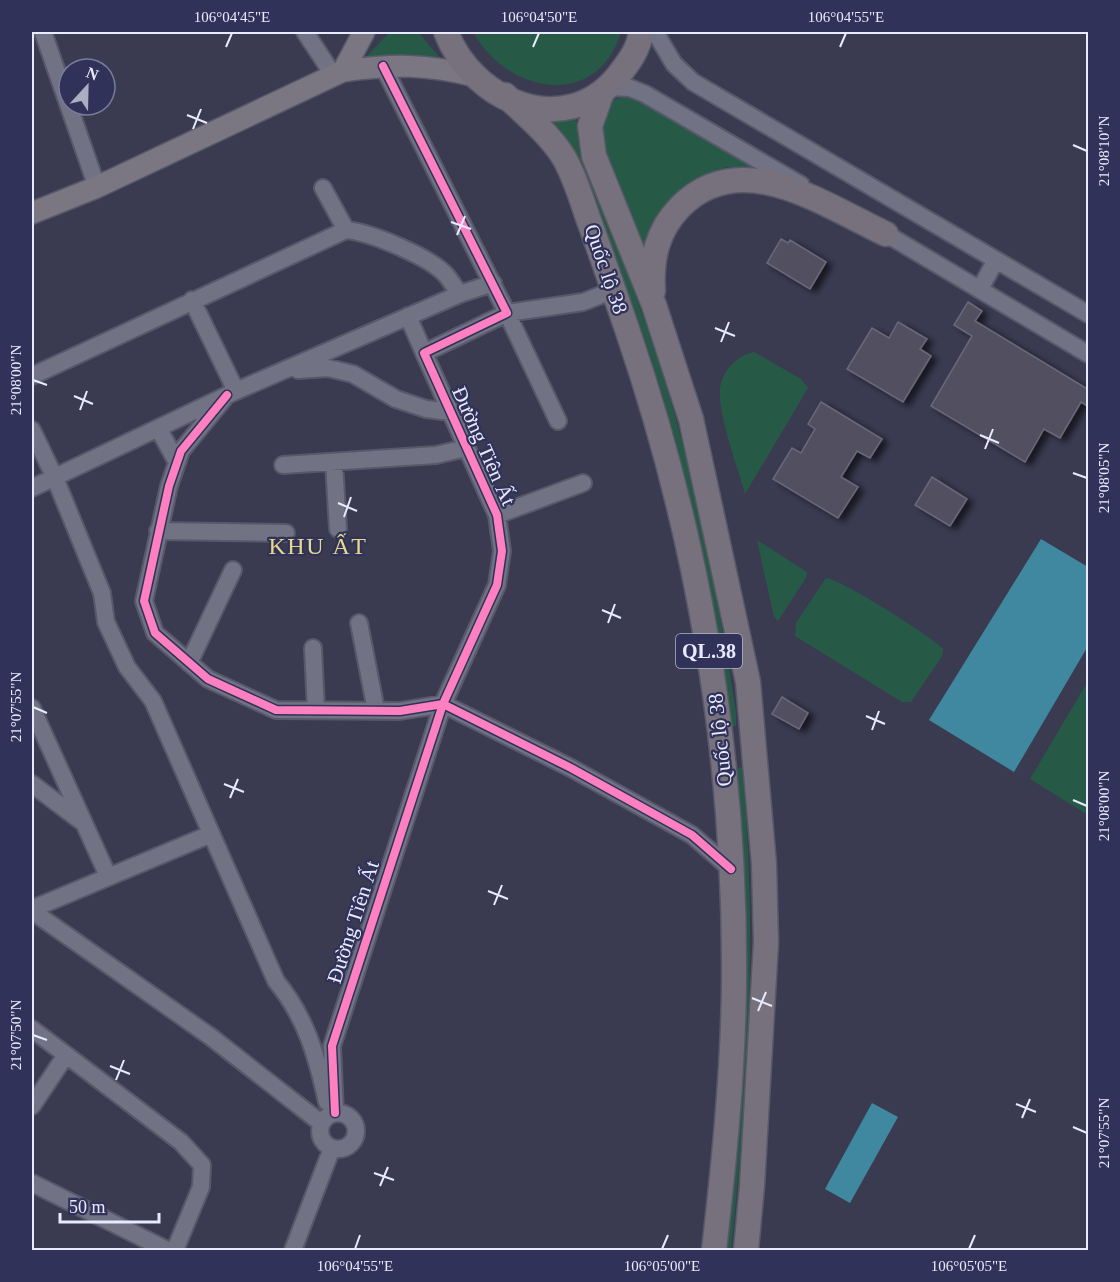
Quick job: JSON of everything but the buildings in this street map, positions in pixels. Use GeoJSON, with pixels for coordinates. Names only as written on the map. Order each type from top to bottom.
{"type":"FeatureCollection","features":[{"type":"Feature","properties":{"kind":"highway"},"geometry":{"type":"LineString","coordinates":[[439,32],[451,41],[475,76],[505,95],[534,108],[550,111],[576,107],[605,91],[632,59],[641,32]]}},
{"type":"Feature","properties":{"kind":"highway","name":"Quốc lộ 38"},"geometry":{"type":"LineString","coordinates":[[605,91],[590,126],[594,156],[654,305],[691,419],[746,666],[764,864],[766,942],[754,1163],[746,1251]]}},
{"type":"Feature","properties":{"kind":"highway","name":"Quốc lộ 38"},"geometry":{"type":"LineString","coordinates":[[505,95],[543,132],[565,160],[614,290],[662,436],[704,618],[721,749],[731,869],[733,1019],[725,1146],[714,1251]]}},
{"type":"Feature","properties":{"kind":"highway"},"geometry":{"type":"LineString","coordinates":[[654,305],[651,267],[661,234],[672,215],[683,204],[714,183],[744,179],[780,185],[886,234]]}},
{"type":"Feature","properties":{"kind":"highway"},"geometry":{"type":"LineString","coordinates":[[721,749],[754,746]]}},
{"type":"Feature","properties":{"kind":"main road"},"geometry":{"type":"LineString","coordinates":[[339,74],[360,41],[376,32]]}},
{"type":"Feature","properties":{"kind":"main road"},"geometry":{"type":"LineString","coordinates":[[32,213],[97,187],[339,74],[383,66],[430,65],[475,76]]}},
{"type":"Feature","properties":{"kind":"street"},"geometry":{"type":"LineString","coordinates":[[43,32],[97,187]]}},
{"type":"Feature","properties":{"kind":"street"},"geometry":{"type":"LineString","coordinates":[[305,32],[339,74]]}},
{"type":"Feature","properties":{"kind":"street"},"geometry":{"type":"LineString","coordinates":[[655,32],[674,64],[693,82],[1089,314]]}},
{"type":"Feature","properties":{"kind":"street"},"geometry":{"type":"LineString","coordinates":[[383,66],[493,283],[558,421]]}},
{"type":"Feature","properties":{"kind":"street"},"geometry":{"type":"LineString","coordinates":[[605,91],[630,88],[645,94],[1089,354]]}},
{"type":"Feature","properties":{"kind":"street"},"geometry":{"type":"LineString","coordinates":[[322,188],[346,230]]}},
{"type":"Feature","properties":{"kind":"street"},"geometry":{"type":"LineString","coordinates":[[32,376],[346,230],[372,236],[423,259],[445,273],[460,294]]}},
{"type":"Feature","properties":{"kind":"street"},"geometry":{"type":"LineString","coordinates":[[980,289],[996,260]]}},
{"type":"Feature","properties":{"kind":"street"},"geometry":{"type":"LineString","coordinates":[[32,488],[231,393],[460,294],[493,283]]}},
{"type":"Feature","properties":{"kind":"street"},"geometry":{"type":"LineString","coordinates":[[424,353],[507,313],[583,302],[614,290]]}},
{"type":"Feature","properties":{"kind":"street"},"geometry":{"type":"LineString","coordinates":[[192,300],[231,393]]}},
{"type":"Feature","properties":{"kind":"street","name":"Đường Tiên Ất"},"geometry":{"type":"LineString","coordinates":[[329,1117],[332,1046],[443,704],[497,585],[502,551],[497,515],[408,316]]}},
{"type":"Feature","properties":{"kind":"street"},"geometry":{"type":"LineString","coordinates":[[284,371],[328,368],[353,374],[396,399],[426,409],[450,412]]}},
{"type":"Feature","properties":{"kind":"street"},"geometry":{"type":"LineString","coordinates":[[231,393],[182,451],[177,462],[158,531],[144,601],[155,633],[208,679],[276,710],[400,711],[443,704],[571,768],[692,835],[731,869]]}},
{"type":"Feature","properties":{"kind":"street"},"geometry":{"type":"LineString","coordinates":[[158,428],[177,462]]}},
{"type":"Feature","properties":{"kind":"street"},"geometry":{"type":"LineString","coordinates":[[32,430],[55,478],[102,593],[106,622],[127,667],[153,701],[276,981],[292,1000],[315,1049],[329,1117],[322,1140],[333,1148],[348,1146],[356,1130],[347,1115],[329,1117],[211,1037],[32,910]]}},
{"type":"Feature","properties":{"kind":"street"},"geometry":{"type":"LineString","coordinates":[[283,465],[436,455],[466,448]]}},
{"type":"Feature","properties":{"kind":"street"},"geometry":{"type":"LineString","coordinates":[[334,463],[338,529]]}},
{"type":"Feature","properties":{"kind":"street"},"geometry":{"type":"LineString","coordinates":[[497,515],[583,483]]}},
{"type":"Feature","properties":{"kind":"street"},"geometry":{"type":"LineString","coordinates":[[158,531],[286,533]]}},
{"type":"Feature","properties":{"kind":"street"},"geometry":{"type":"LineString","coordinates":[[189,663],[233,570]]}},
{"type":"Feature","properties":{"kind":"street"},"geometry":{"type":"LineString","coordinates":[[359,623],[376,710]]}},
{"type":"Feature","properties":{"kind":"street"},"geometry":{"type":"LineString","coordinates":[[313,648],[316,710]]}},
{"type":"Feature","properties":{"kind":"street"},"geometry":{"type":"LineString","coordinates":[[32,708],[108,876]]}},
{"type":"Feature","properties":{"kind":"street"},"geometry":{"type":"LineString","coordinates":[[32,784],[84,823]]}},
{"type":"Feature","properties":{"kind":"street"},"geometry":{"type":"LineString","coordinates":[[32,910],[211,834]]}},
{"type":"Feature","properties":{"kind":"street"},"geometry":{"type":"LineString","coordinates":[[32,1029],[181,1142],[202,1165],[201,1187],[176,1251]]}},
{"type":"Feature","properties":{"kind":"street"},"geometry":{"type":"LineString","coordinates":[[32,1106],[66,1055]]}},
{"type":"Feature","properties":{"kind":"street"},"geometry":{"type":"LineString","coordinates":[[293,1251],[333,1148]]}},
{"type":"Feature","properties":{"kind":"street"},"geometry":{"type":"LineString","coordinates":[[32,1183],[167,1251]]}},
{"type":"Feature","properties":{"kind":"green space"},"geometry":{"type":"Polygon","coordinates":[[[390,32],[418,32],[440,58],[400,57],[361,62],[390,32]]]}},
{"type":"Feature","properties":{"kind":"green space"},"geometry":{"type":"Polygon","coordinates":[[[473,32],[621,32],[609,57],[593,74],[573,83],[551,85],[528,80],[507,69],[488,53],[473,32]]]}},
{"type":"Feature","properties":{"kind":"green space"},"geometry":{"type":"Polygon","coordinates":[[[633,96],[759,169],[727,167],[708,175],[642,266],[606,164],[599,126],[610,100],[633,96]]]}},
{"type":"Feature","properties":{"kind":"green space"},"geometry":{"type":"Polygon","coordinates":[[[576,116],[578,136],[654,348],[676,419],[710,565],[724,639],[736,713],[734,727],[729,725],[700,542],[670,422],[632,304],[603,231],[550,120],[576,116]]]}},
{"type":"Feature","properties":{"kind":"green space"},"geometry":{"type":"Polygon","coordinates":[[[754,352],[801,379],[808,388],[745,494],[725,427],[720,390],[723,377],[731,365],[754,352]]]}},
{"type":"Feature","properties":{"kind":"green space"},"geometry":{"type":"Polygon","coordinates":[[[757,540],[807,572],[806,578],[778,621],[774,617],[757,540]]]}},
{"type":"Feature","properties":{"kind":"green space"},"geometry":{"type":"Polygon","coordinates":[[[826,578],[886,609],[943,649],[942,656],[911,702],[902,702],[795,636],[796,623],[826,578]]]}},
{"type":"Feature","properties":{"kind":"green space"},"geometry":{"type":"Polygon","coordinates":[[[1088,681],[1088,815],[1030,779],[1088,681]]]}},
{"type":"Feature","properties":{"kind":"green space"},"geometry":{"type":"Polygon","coordinates":[[[739,767],[742,768],[747,829],[749,1010],[737,1190],[731,1250],[726,1250],[739,1140],[747,991],[736,771],[739,767]]]}},
{"type":"Feature","properties":{"kind":"water"},"geometry":{"type":"Polygon","coordinates":[[[1041,539],[1088,567],[1088,646],[1014,772],[929,720],[1041,539]]]}},
{"type":"Feature","properties":{"kind":"water"},"geometry":{"type":"Polygon","coordinates":[[[872,1103],[898,1117],[850,1203],[825,1189],[872,1103]]]}},
{"type":"Feature","properties":{"kind":"cycle path"},"geometry":{"type":"LineString","coordinates":[[335,1113],[332,1046],[443,704],[497,585],[502,551],[497,515],[424,353],[507,313],[383,66]]}},
{"type":"Feature","properties":{"kind":"cycle path"},"geometry":{"type":"LineString","coordinates":[[227,395],[181,451],[169,486],[144,601],[155,633],[208,679],[276,710],[400,711],[443,704],[571,768],[692,835],[731,869]]}},
{"type":"Feature","properties":{"kind":"district","name":"KHU ẤT"},"geometry":{"type":"Point","coordinates":[318,546]}}]}
